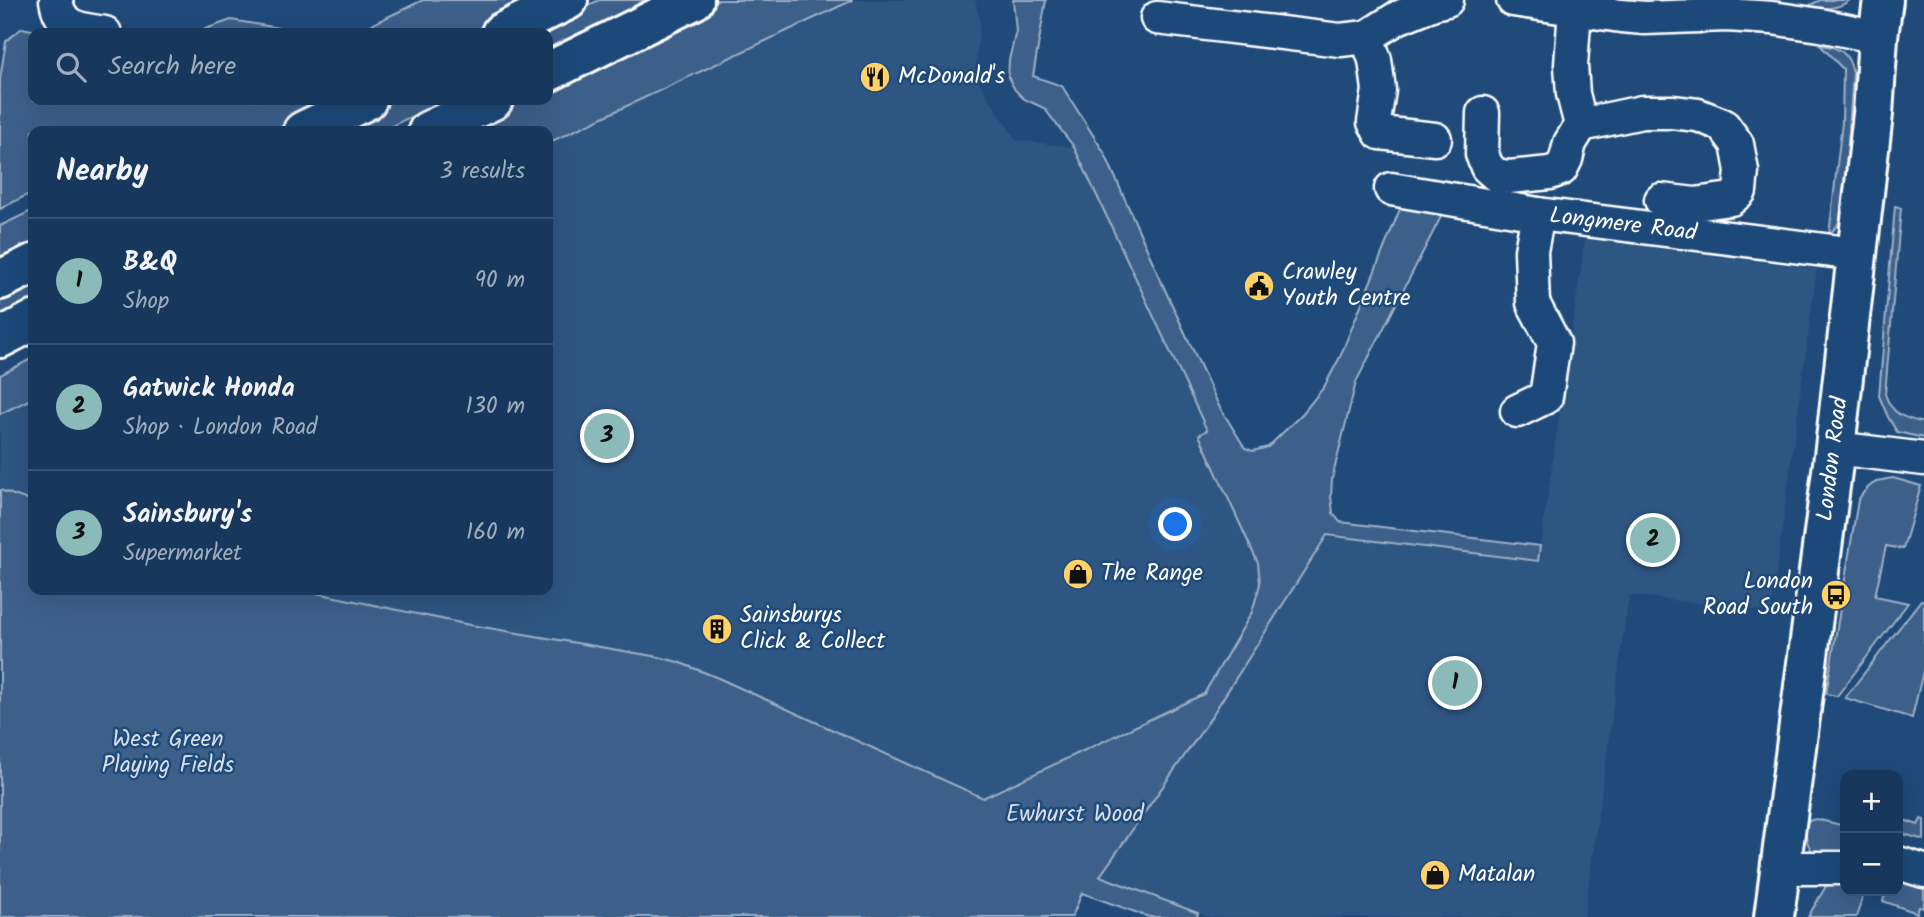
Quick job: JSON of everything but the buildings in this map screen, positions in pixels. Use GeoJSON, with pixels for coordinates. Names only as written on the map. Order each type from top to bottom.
{"type":"FeatureCollection","features":[{"type":"Feature","properties":{"kind":"main road"},"geometry":{"type":"LineString","coordinates":[[511,28],[568,0]]}},
{"type":"Feature","properties":{"kind":"main road"},"geometry":{"type":"LineString","coordinates":[[553,70],[694,0]]}},
{"type":"Feature","properties":{"kind":"main road","name":"London Road"},"geometry":{"type":"LineString","coordinates":[[1774,917],[1835,448],[1873,114],[1883,0]]}},
{"type":"Feature","properties":{"kind":"main road"},"geometry":{"type":"LineString","coordinates":[[313,126],[357,105]]}},
{"type":"Feature","properties":{"kind":"main road"},"geometry":{"type":"LineString","coordinates":[[438,126],[483,105]]}},
{"type":"Feature","properties":{"kind":"main road"},"geometry":{"type":"LineString","coordinates":[[0,280],[28,266]]}},
{"type":"Feature","properties":{"kind":"main road"},"geometry":{"type":"LineString","coordinates":[[0,338],[28,324]]}},
{"type":"Feature","properties":{"kind":"street"},"geometry":{"type":"LineString","coordinates":[[56,0],[62,19],[78,28]]}},
{"type":"Feature","properties":{"kind":"street"},"geometry":{"type":"LineString","coordinates":[[1157,20],[1340,40],[1367,37],[1397,18],[1447,0]]}},
{"type":"Feature","properties":{"kind":"street"},"geometry":{"type":"LineString","coordinates":[[1513,0],[1645,18],[1684,8],[1820,25],[1878,37]]}},
{"type":"Feature","properties":{"kind":"street"},"geometry":{"type":"LineString","coordinates":[[1483,113],[1482,153],[1487,167],[1496,176],[1550,173],[1561,169],[1570,143],[1581,125],[1573,94],[1575,9]]}},
{"type":"Feature","properties":{"kind":"street"},"geometry":{"type":"LineString","coordinates":[[1367,37],[1376,60],[1378,90],[1374,122],[1380,133],[1435,139]]}},
{"type":"Feature","properties":{"kind":"street"},"geometry":{"type":"LineString","coordinates":[[1581,125],[1642,112],[1698,115],[1723,125],[1737,144],[1742,171],[1740,191],[1731,199],[1695,204],[1661,200]]}},
{"type":"Feature","properties":{"kind":"street","name":"Longmere Road"},"geometry":{"type":"LineString","coordinates":[[1391,189],[1538,214],[1856,254]]}},
{"type":"Feature","properties":{"kind":"street"},"geometry":{"type":"LineString","coordinates":[[1517,411],[1546,397],[1554,343],[1533,303],[1531,251],[1538,214]]}},
{"type":"Feature","properties":{"kind":"street"},"geometry":{"type":"LineString","coordinates":[[1835,448],[1924,459]]}},
{"type":"Feature","properties":{"kind":"street"},"geometry":{"type":"LineString","coordinates":[[1903,865],[1924,871]]}},
{"type":"Feature","properties":{"kind":"street"},"geometry":{"type":"LineString","coordinates":[[1782,866],[1840,868]]}},
{"type":"Feature","properties":{"kind":"shaded area"},"geometry":{"type":"Polygon","coordinates":[[[853,0],[975,0],[980,19],[975,76],[1016,140],[1073,147],[1265,559],[1266,604],[1204,694],[983,798],[678,662],[465,624],[326,595],[553,595],[553,142],[853,0]]]}},
{"type":"Feature","properties":{"kind":"shaded area"},"geometry":{"type":"Polygon","coordinates":[[[1585,239],[1817,269],[1771,612],[1629,595],[1584,917],[1210,917],[1100,876],[1327,535],[1538,561],[1585,239]]]}},
{"type":"Feature","properties":{"kind":"shaded area"},"geometry":{"type":"Polygon","coordinates":[[[28,376],[28,500],[0,490],[0,389],[28,376]]]}},
{"type":"Feature","properties":{"kind":"green space"},"geometry":{"type":"Polygon","coordinates":[[[423,0],[539,0],[482,28],[364,28],[423,0]]]}},
{"type":"Feature","properties":{"kind":"green space"},"geometry":{"type":"Polygon","coordinates":[[[599,0],[649,0],[553,46],[553,28],[541,28],[599,0]]]}},
{"type":"Feature","properties":{"kind":"green space"},"geometry":{"type":"Polygon","coordinates":[[[709,0],[853,0],[553,141],[553,126],[442,126],[487,105],[553,105],[553,74],[709,0]]]}},
{"type":"Feature","properties":{"kind":"green space","name":"West Green Playing Fields"},"geometry":{"type":"Polygon","coordinates":[[[1013,0],[1046,0],[1033,76],[1062,86],[1105,154],[1219,406],[1245,448],[1253,451],[1268,447],[1303,413],[1324,387],[1340,357],[1402,204],[1443,213],[1356,382],[1332,479],[1333,513],[1340,522],[1540,546],[1538,561],[1327,535],[1206,725],[1100,876],[1198,913],[1197,917],[1149,917],[1082,893],[1072,917],[0,917],[0,490],[28,500],[28,595],[326,595],[465,624],[659,657],[716,677],[983,798],[1204,694],[1252,612],[1260,584],[1258,563],[1199,435],[1207,430],[1074,147],[1044,108],[1024,99],[1008,77],[1016,31],[1013,0]]]}},
{"type":"Feature","properties":{"kind":"green space"},"geometry":{"type":"Polygon","coordinates":[[[1820,0],[1850,0],[1830,8],[1808,6],[1820,0]]]}},
{"type":"Feature","properties":{"kind":"green space"},"geometry":{"type":"Polygon","coordinates":[[[231,20],[279,28],[208,28],[231,20]]]}},
{"type":"Feature","properties":{"kind":"green space"},"geometry":{"type":"Polygon","coordinates":[[[22,28],[28,29],[28,105],[326,105],[282,126],[28,126],[28,195],[0,209],[0,79],[6,41],[22,28]]]}},
{"type":"Feature","properties":{"kind":"green space"},"geometry":{"type":"Polygon","coordinates":[[[1820,45],[1842,52],[1849,60],[1853,73],[1843,214],[1829,235],[1842,122],[1843,69],[1820,45]]]}},
{"type":"Feature","properties":{"kind":"green space"},"geometry":{"type":"Polygon","coordinates":[[[384,105],[434,105],[392,126],[339,126],[384,105]]]}},
{"type":"Feature","properties":{"kind":"green space"},"geometry":{"type":"Polygon","coordinates":[[[1895,206],[1901,208],[1885,394],[1895,411],[1924,423],[1924,438],[1897,432],[1879,396],[1895,206]]]}},
{"type":"Feature","properties":{"kind":"green space"},"geometry":{"type":"Polygon","coordinates":[[[28,212],[28,245],[0,259],[0,226],[28,212]]]}},
{"type":"Feature","properties":{"kind":"green space"},"geometry":{"type":"Polygon","coordinates":[[[28,279],[28,306],[0,320],[0,293],[28,279]]]}},
{"type":"Feature","properties":{"kind":"green space"},"geometry":{"type":"Polygon","coordinates":[[[28,361],[28,400],[0,414],[0,375],[28,361]]]}},
{"type":"Feature","properties":{"kind":"green space"},"geometry":{"type":"Polygon","coordinates":[[[1893,478],[1921,486],[1903,549],[1886,546],[1875,596],[1908,603],[1837,696],[1826,694],[1858,500],[1872,484],[1893,478]]]}},
{"type":"Feature","properties":{"kind":"green space"},"geometry":{"type":"Polygon","coordinates":[[[1921,600],[1924,601],[1924,667],[1912,718],[1845,698],[1921,600]]]}},
{"type":"Feature","properties":{"kind":"green space"},"geometry":{"type":"Polygon","coordinates":[[[1816,819],[1840,825],[1840,858],[1816,856],[1807,840],[1807,821],[1816,819]]]}},
{"type":"Feature","properties":{"kind":"green space"},"geometry":{"type":"Polygon","coordinates":[[[1921,819],[1924,820],[1924,840],[1903,834],[1904,820],[1918,825],[1921,819]]]}},
{"type":"Feature","properties":{"kind":"green space"},"geometry":{"type":"Polygon","coordinates":[[[1903,880],[1924,887],[1924,908],[1919,907],[1917,913],[1883,901],[1884,896],[1903,896],[1903,880]]]}},
{"type":"Feature","properties":{"kind":"green space"},"geometry":{"type":"Polygon","coordinates":[[[1840,883],[1840,896],[1863,896],[1856,917],[1808,917],[1826,886],[1840,883]]]}},
{"type":"Feature","properties":{"kind":"place","name":"McDonald's"},"geometry":{"type":"Point","coordinates":[875,77]}},
{"type":"Feature","properties":{"kind":"place","name":"Crawley Youth Centre"},"geometry":{"type":"Point","coordinates":[1259,286]}},
{"type":"Feature","properties":{"kind":"place","name":"Sainsbury's"},"geometry":{"type":"Point","coordinates":[607,436]}},
{"type":"Feature","properties":{"kind":"place","name":"Gatwick Honda"},"geometry":{"type":"Point","coordinates":[1653,540]}},
{"type":"Feature","properties":{"kind":"place","name":"The Range"},"geometry":{"type":"Point","coordinates":[1078,574]}},
{"type":"Feature","properties":{"kind":"place","name":"London Road South"},"geometry":{"type":"Point","coordinates":[1836,595]}},
{"type":"Feature","properties":{"kind":"place","name":"Sainsburys Click & Collect"},"geometry":{"type":"Point","coordinates":[717,629]}},
{"type":"Feature","properties":{"kind":"place","name":"B&Q"},"geometry":{"type":"Point","coordinates":[1455,683]}},
{"type":"Feature","properties":{"kind":"place","name":"Matalan"},"geometry":{"type":"Point","coordinates":[1435,875]}},
{"type":"Feature","properties":{"kind":"park label","name":"Ewhurst Wood"},"geometry":{"type":"Point","coordinates":[1075,815]}}]}
